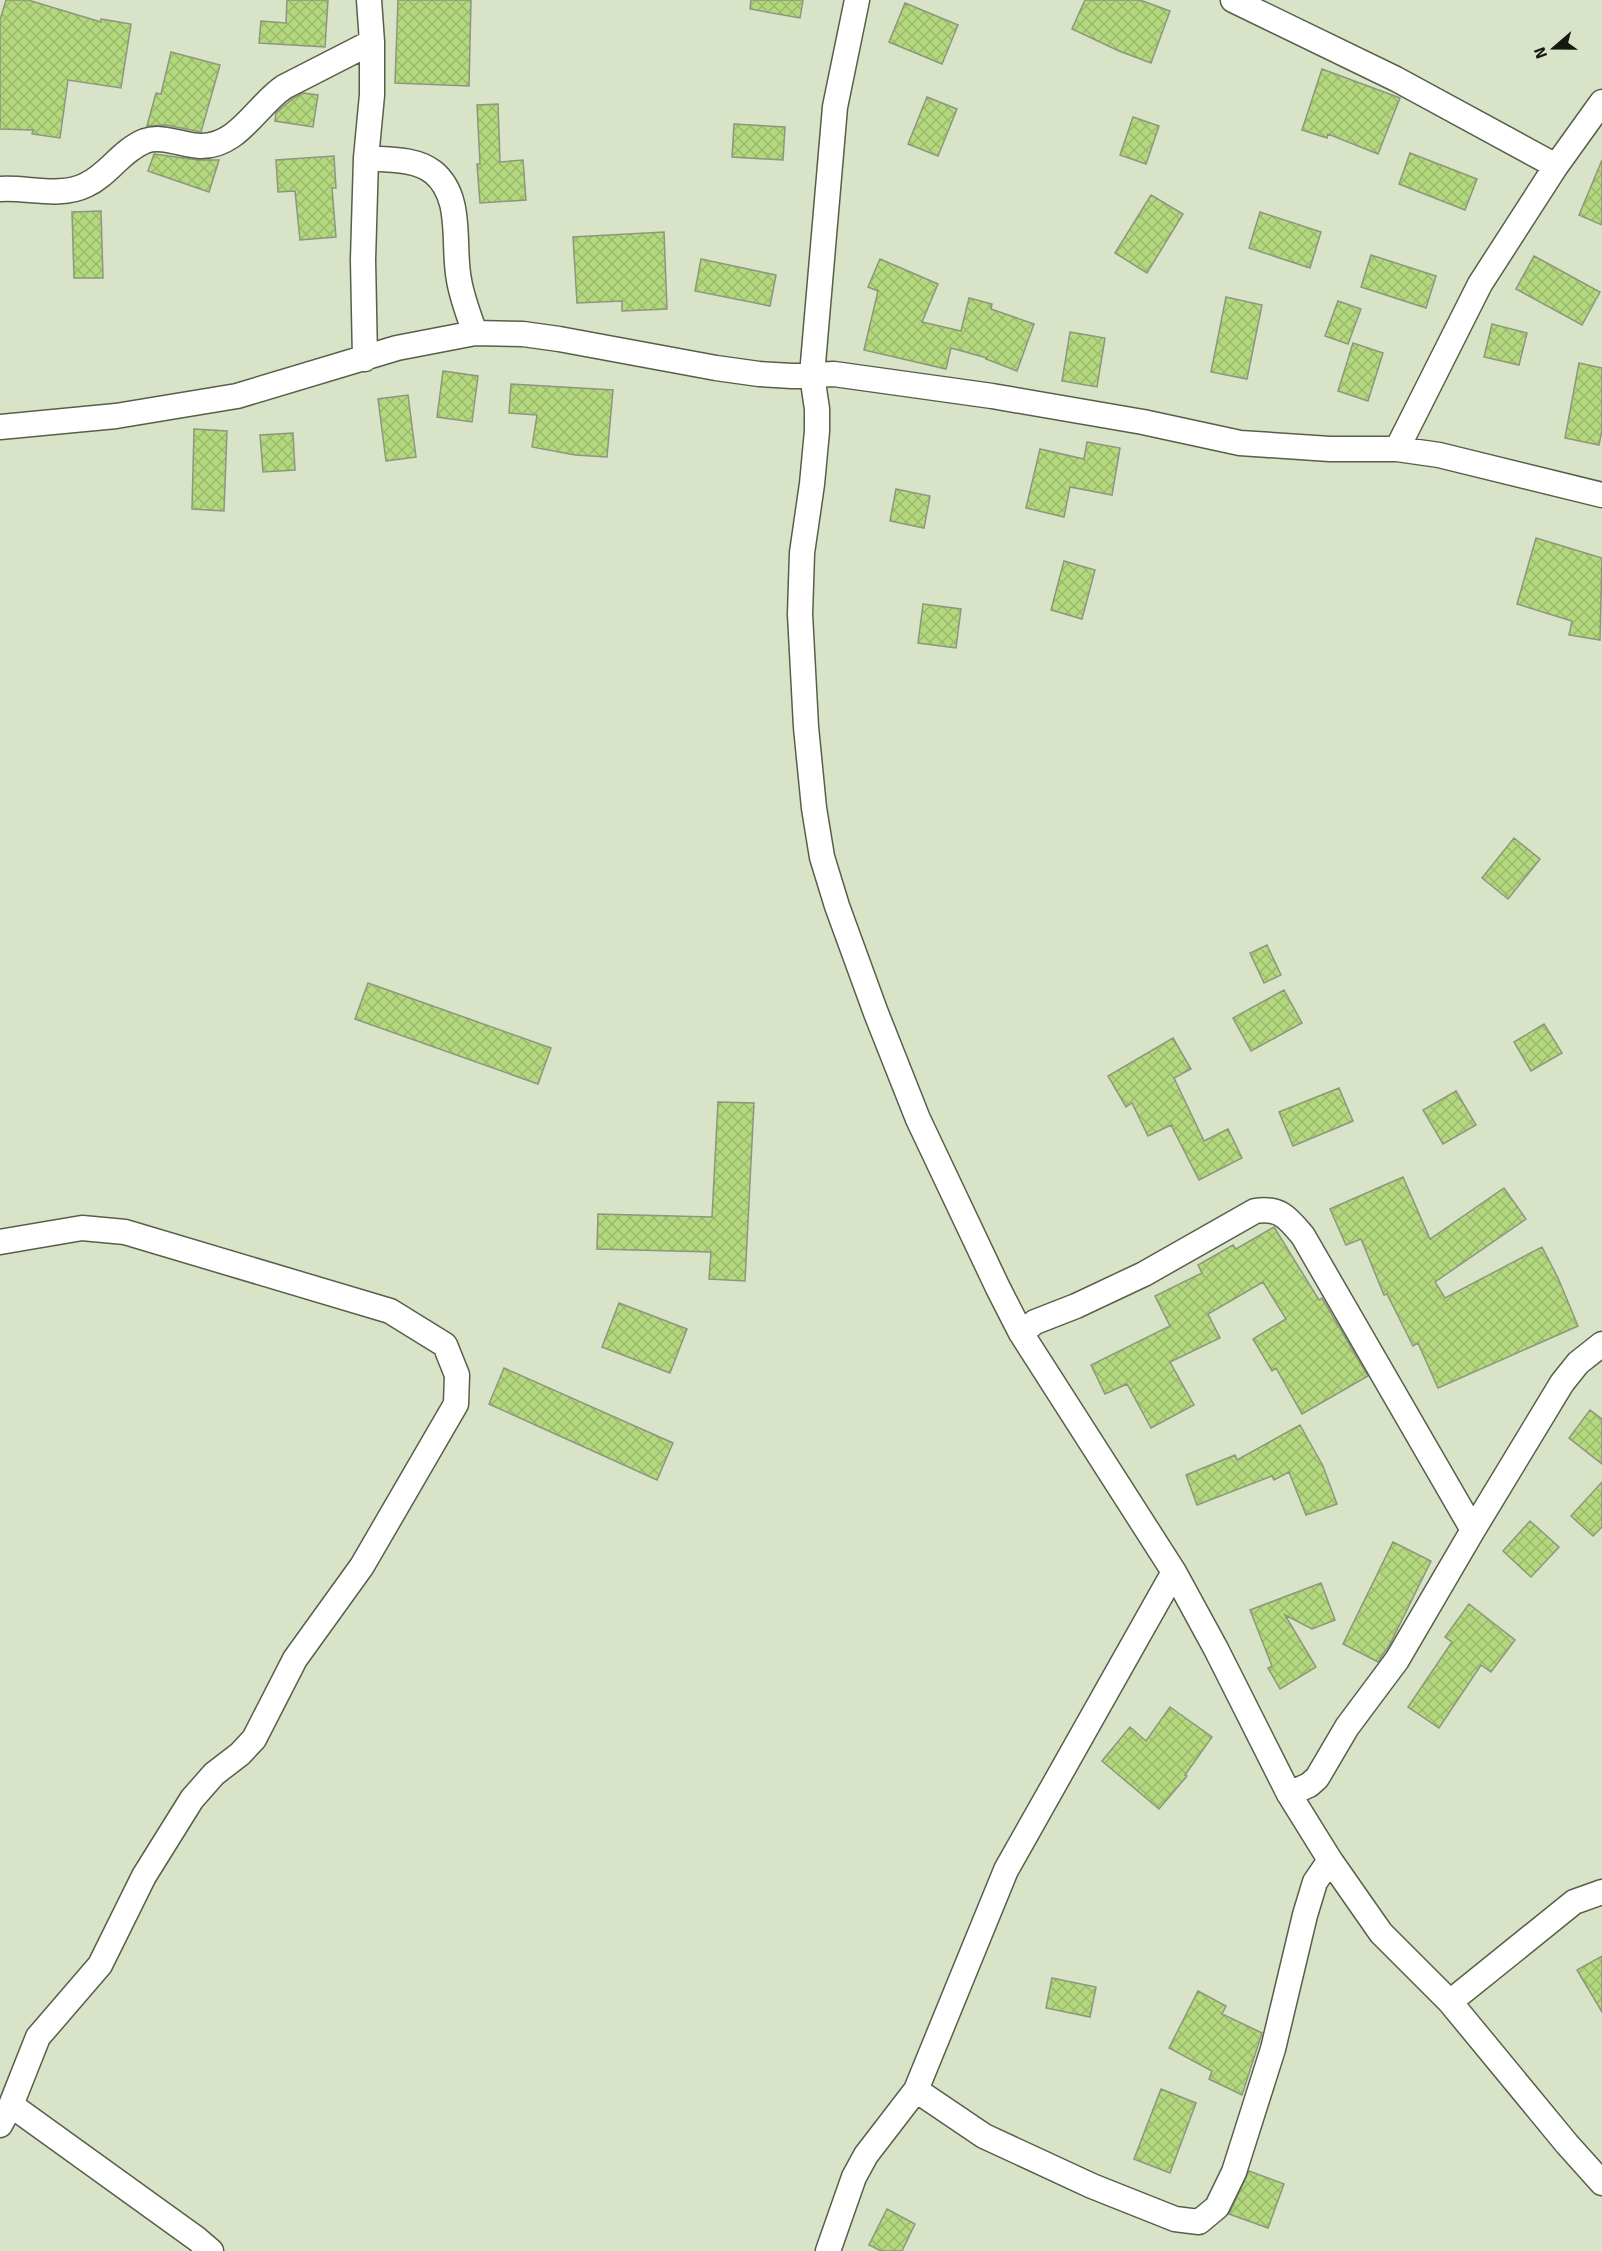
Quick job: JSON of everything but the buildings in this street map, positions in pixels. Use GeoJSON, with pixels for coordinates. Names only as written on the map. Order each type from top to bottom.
{"type":"FeatureCollection","features":[{"type":"Feature","properties":{"kind":"street"},"geometry":{"type":"LineString","coordinates":[[365,359],[363,260],[366,158],[372,95],[369,0]]}},
{"type":"Feature","properties":{"kind":"street"},"geometry":{"type":"LineString","coordinates":[[857,0],[835,107],[812,375],[817,409],[817,431],[813,484],[802,553],[800,614],[806,728],[814,808],[822,857],[853,953],[918,1119],[1021,1333],[1174,1572],[1216,1649],[1288,1794],[1381,1933],[1450,2002],[1602,2183]]}},
{"type":"Feature","properties":{"kind":"street"},"geometry":{"type":"LineString","coordinates":[[1233,0],[1396,79],[1556,166]]}},
{"type":"Feature","properties":{"kind":"street"},"geometry":{"type":"LineString","coordinates":[[0,189],[69,191],[87,185],[138,144],[148,140],[201,146],[220,142],[237,133],[273,94],[372,42]]}},
{"type":"Feature","properties":{"kind":"street"},"geometry":{"type":"LineString","coordinates":[[1397,449],[1480,284],[1556,166],[1602,102]]}},
{"type":"Feature","properties":{"kind":"street"},"geometry":{"type":"LineString","coordinates":[[366,158],[408,161],[432,171],[446,185],[453,207],[459,280],[475,333]]}},
{"type":"Feature","properties":{"kind":"street"},"geometry":{"type":"LineString","coordinates":[[0,427],[116,417],[207,402],[270,388],[417,344],[475,333],[523,334],[759,374],[792,376],[834,374],[992,396],[1143,422],[1240,443],[1330,449],[1397,449],[1439,455],[1602,495]]}},
{"type":"Feature","properties":{"kind":"street"},"geometry":{"type":"LineString","coordinates":[[1021,1333],[1043,1318],[1076,1306],[1144,1274],[1255,1211],[1269,1209],[1282,1214],[1303,1236],[1473,1530]]}},
{"type":"Feature","properties":{"kind":"street"},"geometry":{"type":"LineString","coordinates":[[0,1242],[82,1228],[125,1232],[390,1311],[445,1345],[457,1375],[456,1404],[362,1566],[295,1659],[254,1739],[240,1754],[213,1774],[192,1799],[144,1876],[99,1965],[38,2037],[5,2115],[197,2239],[211,2251]]}},
{"type":"Feature","properties":{"kind":"street"},"geometry":{"type":"LineString","coordinates":[[1288,1794],[1310,1785],[1317,1778],[1347,1727],[1397,1660],[1562,1383],[1578,1363],[1602,1344]]}},
{"type":"Feature","properties":{"kind":"street"},"geometry":{"type":"LineString","coordinates":[[828,2251],[854,2176],[866,2155],[916,2090],[1006,1870],[1174,1572]]}},
{"type":"Feature","properties":{"kind":"street"},"geometry":{"type":"LineString","coordinates":[[916,2090],[984,2136],[1092,2186],[1175,2219],[1199,2222],[1216,2207],[1234,2172],[1273,2049],[1315,1882],[1330,1860]]}},
{"type":"Feature","properties":{"kind":"street"},"geometry":{"type":"LineString","coordinates":[[1450,2002],[1574,1902],[1602,1892]]}}]}
